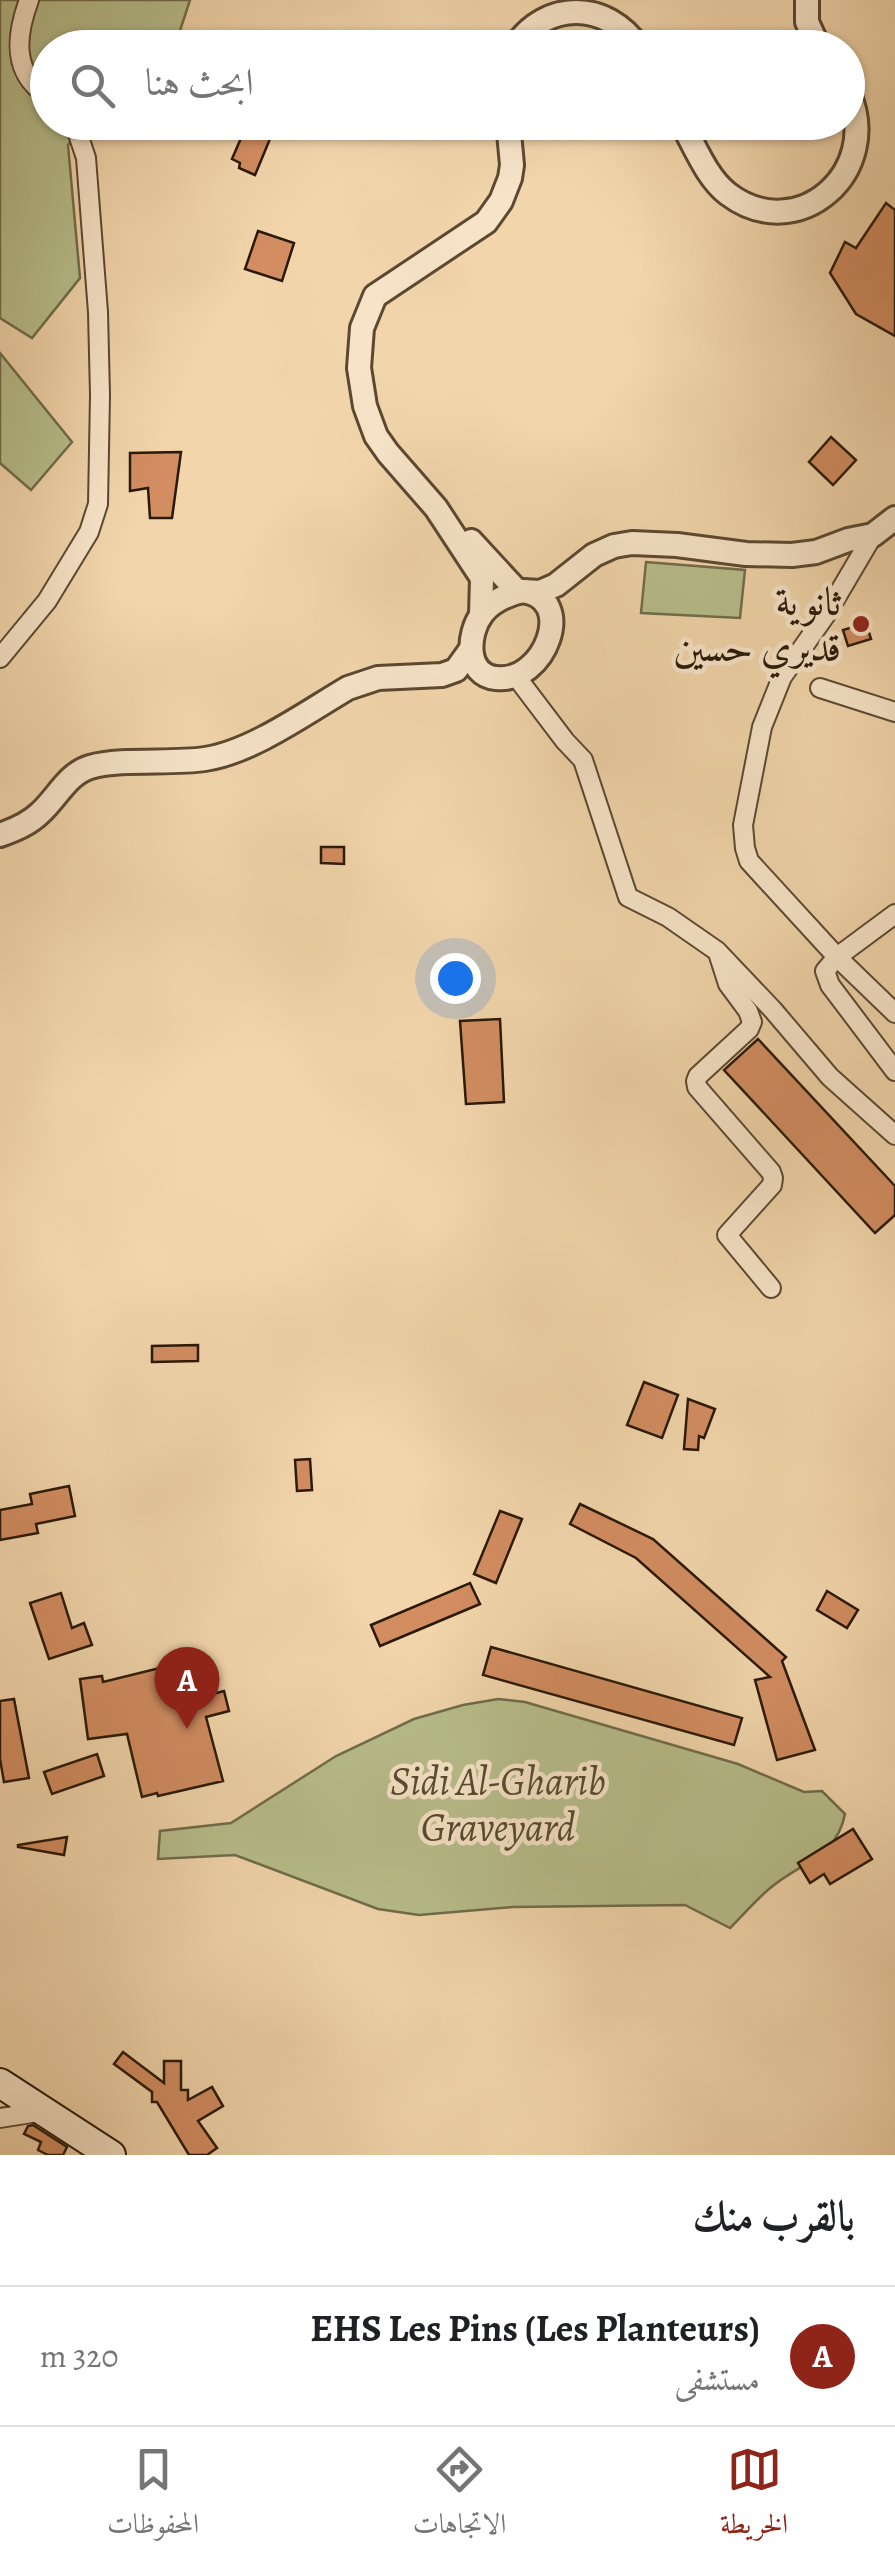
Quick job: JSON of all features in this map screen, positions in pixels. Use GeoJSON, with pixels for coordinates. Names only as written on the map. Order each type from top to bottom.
{"type":"FeatureCollection","features":[{"type":"Feature","properties":{"kind":"main road"},"geometry":{"type":"LineString","coordinates":[[0,2083],[112,2155]]}},
{"type":"Feature","properties":{"kind":"street"},"geometry":{"type":"LineString","coordinates":[[30,0],[21,22],[19,45],[23,71],[30,80]]}},
{"type":"Feature","properties":{"kind":"street"},"geometry":{"type":"LineString","coordinates":[[808,0],[811,30]]}},
{"type":"Feature","properties":{"kind":"street"},"geometry":{"type":"LineString","coordinates":[[527,30],[552,12],[576,8],[600,12],[626,30]]}},
{"type":"Feature","properties":{"kind":"street"},"geometry":{"type":"LineString","coordinates":[[0,658],[47,601],[88,532],[98,504],[98,312],[86,158],[80,140]]}},
{"type":"Feature","properties":{"kind":"street"},"geometry":{"type":"LineString","coordinates":[[481,615],[482,578],[436,508],[376,436],[365,406],[359,368],[362,328],[375,296],[486,222],[510,178],[510,140]]}},
{"type":"Feature","properties":{"kind":"street"},"geometry":{"type":"LineString","coordinates":[[691,140],[708,171],[728,193],[767,210],[797,208],[823,196],[851,163],[856,140]]}},
{"type":"Feature","properties":{"kind":"street"},"geometry":{"type":"LineString","coordinates":[[326,701],[384,685],[467,684],[505,676],[533,664],[546,647],[551,627],[549,608],[538,596],[520,592],[436,508]]}},
{"type":"Feature","properties":{"kind":"street"},"geometry":{"type":"LineString","coordinates":[[895,518],[873,535],[792,555],[746,554],[651,542],[614,546],[540,592],[500,598],[481,615],[474,628],[472,649],[480,671],[505,676],[583,760],[628,897],[668,917],[718,951],[830,1077],[895,1136]]}},
{"type":"Feature","properties":{"kind":"street"},"geometry":{"type":"LineString","coordinates":[[873,535],[782,678],[762,727],[743,824],[750,861],[837,957],[895,1013]]}},
{"type":"Feature","properties":{"kind":"street"},"geometry":{"type":"LineString","coordinates":[[550,616],[564,591],[594,555]]}},
{"type":"Feature","properties":{"kind":"street"},"geometry":{"type":"LineString","coordinates":[[0,835],[40,814],[72,777],[86,768],[220,756],[370,680],[449,673],[472,649]]}},
{"type":"Feature","properties":{"kind":"street"},"geometry":{"type":"LineString","coordinates":[[820,688],[895,712]]}},
{"type":"Feature","properties":{"kind":"street"},"geometry":{"type":"LineString","coordinates":[[895,914],[824,970],[830,985],[895,1071]]}},
{"type":"Feature","properties":{"kind":"street"},"geometry":{"type":"LineString","coordinates":[[718,951],[728,984],[752,1022],[696,1082],[773,1178],[772,1185],[726,1235],[772,1288]]}},
{"type":"Feature","properties":{"kind":"street"},"geometry":{"type":"LineString","coordinates":[[0,2118],[44,2111]]}},
{"type":"Feature","properties":{"kind":"green space"},"geometry":{"type":"Polygon","coordinates":[[[0,0],[190,0],[180,30],[30,30],[30,140],[72,140],[68,145],[80,278],[32,338],[0,318],[0,0]]]}},
{"type":"Feature","properties":{"kind":"green space"},"geometry":{"type":"Polygon","coordinates":[[[0,353],[72,442],[31,490],[0,463],[0,353]]]}},
{"type":"Feature","properties":{"kind":"green space"},"geometry":{"type":"Polygon","coordinates":[[[646,562],[745,570],[740,618],[641,613],[646,562]]]}},
{"type":"Feature","properties":{"kind":"green space","name":"Sidi Al-Gharib Graveyard"},"geometry":{"type":"Polygon","coordinates":[[[498,1699],[525,1702],[738,1764],[804,1792],[822,1791],[845,1814],[841,1829],[825,1850],[769,1889],[730,1928],[685,1905],[513,1907],[419,1915],[378,1909],[235,1855],[158,1859],[160,1831],[231,1823],[336,1756],[414,1719],[498,1699]]]}},
{"type":"Feature","properties":{"kind":"building"},"geometry":{"type":"Polygon","coordinates":[[[240,140],[270,140],[255,175],[239,168],[240,163],[232,159],[240,140]]]}},
{"type":"Feature","properties":{"kind":"building"},"geometry":{"type":"Polygon","coordinates":[[[886,203],[895,210],[895,336],[856,314],[830,273],[845,242],[856,248],[886,203]]]}},
{"type":"Feature","properties":{"kind":"building"},"geometry":{"type":"Polygon","coordinates":[[[258,231],[294,243],[282,281],[245,269],[258,231]]]}},
{"type":"Feature","properties":{"kind":"building"},"geometry":{"type":"Polygon","coordinates":[[[831,437],[856,460],[833,485],[809,462],[831,437]]]}},
{"type":"Feature","properties":{"kind":"building"},"geometry":{"type":"Polygon","coordinates":[[[181,452],[172,518],[150,518],[148,488],[130,491],[130,453],[181,452]]]}},
{"type":"Feature","properties":{"kind":"building"},"geometry":{"type":"Polygon","coordinates":[[[866,623],[871,639],[848,646],[843,630],[866,623]]]}},
{"type":"Feature","properties":{"kind":"building"},"geometry":{"type":"Polygon","coordinates":[[[321,847],[344,847],[344,864],[321,863],[321,847]]]}},
{"type":"Feature","properties":{"kind":"building"},"geometry":{"type":"Polygon","coordinates":[[[500,1019],[504,1102],[466,1104],[460,1021],[500,1019]]]}},
{"type":"Feature","properties":{"kind":"building"},"geometry":{"type":"Polygon","coordinates":[[[758,1039],[895,1186],[895,1215],[875,1233],[724,1070],[758,1039]]]}},
{"type":"Feature","properties":{"kind":"building"},"geometry":{"type":"Polygon","coordinates":[[[198,1345],[198,1361],[152,1362],[152,1346],[198,1345]]]}},
{"type":"Feature","properties":{"kind":"building"},"geometry":{"type":"Polygon","coordinates":[[[644,1382],[678,1395],[662,1438],[627,1425],[644,1382]]]}},
{"type":"Feature","properties":{"kind":"building"},"geometry":{"type":"Polygon","coordinates":[[[688,1399],[715,1409],[704,1438],[699,1436],[698,1450],[684,1449],[688,1399]]]}},
{"type":"Feature","properties":{"kind":"building"},"geometry":{"type":"Polygon","coordinates":[[[310,1459],[312,1490],[297,1491],[295,1460],[310,1459]]]}},
{"type":"Feature","properties":{"kind":"building"},"geometry":{"type":"Polygon","coordinates":[[[69,1486],[75,1516],[36,1524],[38,1533],[0,1540],[0,1510],[32,1504],[30,1494],[69,1486]]]}},
{"type":"Feature","properties":{"kind":"building"},"geometry":{"type":"Polygon","coordinates":[[[580,1504],[653,1539],[786,1657],[782,1661],[815,1750],[777,1760],[755,1680],[770,1677],[636,1558],[570,1524],[580,1504]]]}},
{"type":"Feature","properties":{"kind":"building"},"geometry":{"type":"Polygon","coordinates":[[[500,1511],[522,1519],[496,1583],[474,1574],[500,1511]]]}},
{"type":"Feature","properties":{"kind":"building"},"geometry":{"type":"Polygon","coordinates":[[[470,1583],[480,1604],[380,1646],[371,1625],[470,1583]]]}},
{"type":"Feature","properties":{"kind":"building"},"geometry":{"type":"Polygon","coordinates":[[[827,1591],[858,1610],[847,1628],[817,1610],[827,1591]]]}},
{"type":"Feature","properties":{"kind":"building"},"geometry":{"type":"Polygon","coordinates":[[[61,1593],[72,1628],[84,1623],[92,1645],[49,1659],[30,1603],[61,1593]]]}},
{"type":"Feature","properties":{"kind":"building"},"geometry":{"type":"Polygon","coordinates":[[[491,1647],[742,1718],[734,1745],[483,1675],[491,1647]]]}},
{"type":"Feature","properties":{"kind":"building"},"geometry":{"type":"Polygon","coordinates":[[[180,1663],[189,1700],[224,1691],[229,1711],[206,1717],[223,1781],[142,1797],[127,1734],[88,1739],[80,1679],[102,1676],[103,1682],[180,1663]]]}},
{"type":"Feature","properties":{"kind":"building"},"geometry":{"type":"Polygon","coordinates":[[[14,1699],[29,1778],[4,1782],[0,1701],[14,1699]]]}},
{"type":"Feature","properties":{"kind":"building"},"geometry":{"type":"Polygon","coordinates":[[[97,1754],[104,1776],[52,1794],[44,1772],[97,1754]]]}},
{"type":"Feature","properties":{"kind":"building"},"geometry":{"type":"Polygon","coordinates":[[[853,1829],[872,1859],[830,1884],[824,1874],[810,1883],[798,1863],[853,1829]]]}},
{"type":"Feature","properties":{"kind":"building"},"geometry":{"type":"Polygon","coordinates":[[[67,1837],[64,1855],[18,1847],[18,1845],[67,1837]]]}},
{"type":"Feature","properties":{"kind":"building"},"geometry":{"type":"Polygon","coordinates":[[[123,2052],[164,2083],[164,2061],[181,2061],[181,2090],[188,2090],[188,2100],[212,2087],[223,2106],[198,2121],[217,2148],[207,2155],[189,2155],[157,2102],[152,2102],[152,2092],[114,2064],[123,2052]]]}},
{"type":"Feature","properties":{"kind":"building"},"geometry":{"type":"Polygon","coordinates":[[[33,2125],[67,2147],[63,2155],[38,2150],[41,2142],[24,2134],[33,2125]]]}},
{"type":"Feature","properties":{"kind":"place","name":"ثانوية قديري حسين"},"geometry":{"type":"Point","coordinates":[861,624]}},
{"type":"Feature","properties":{"kind":"place","name":"EHS Les Pins (Les Planteurs)"},"geometry":{"type":"Point","coordinates":[187,1729]}}]}
